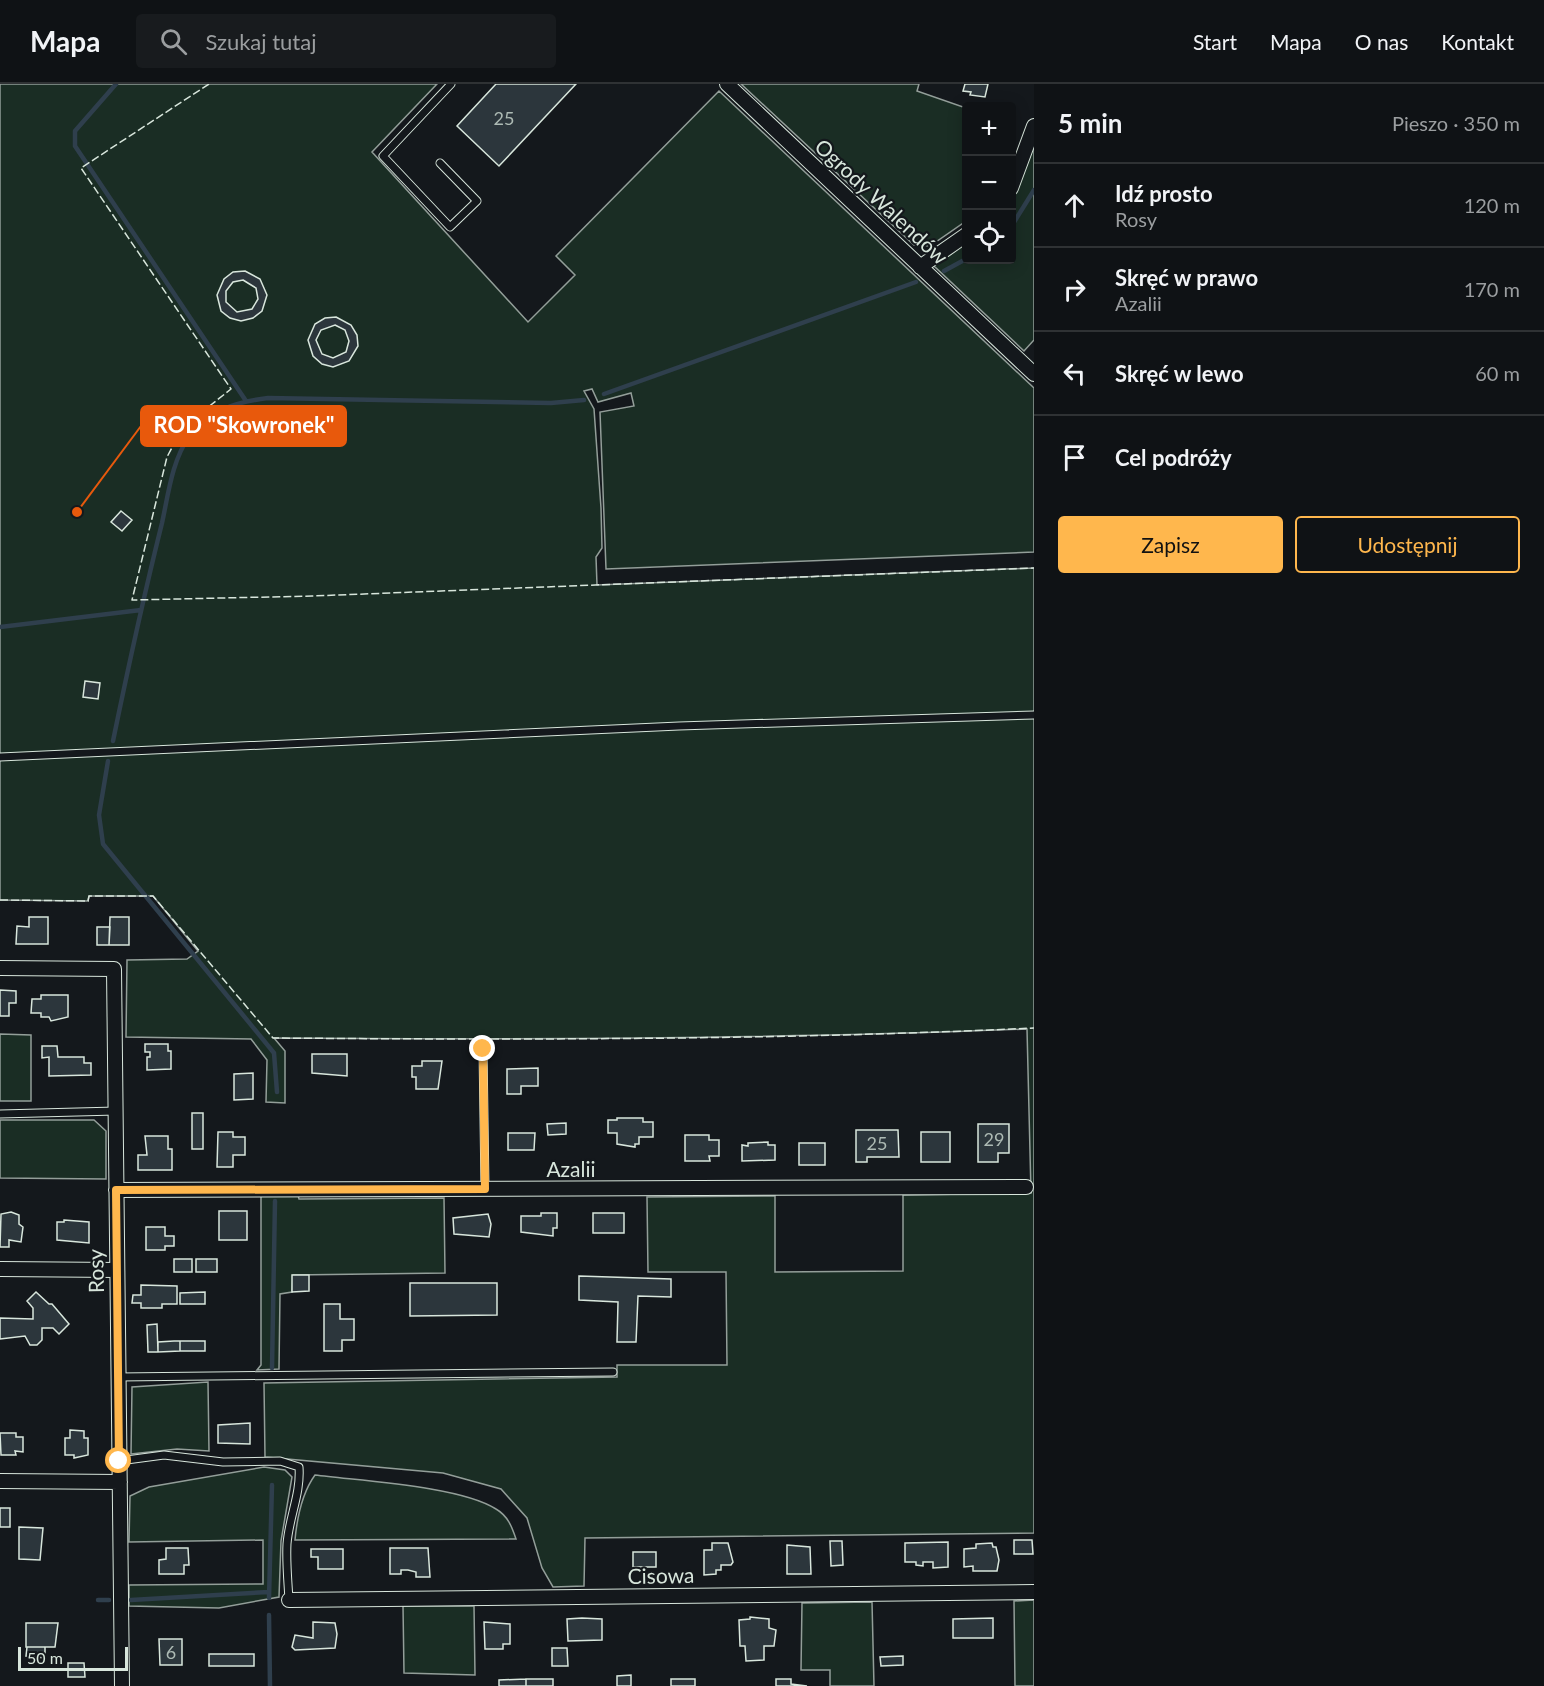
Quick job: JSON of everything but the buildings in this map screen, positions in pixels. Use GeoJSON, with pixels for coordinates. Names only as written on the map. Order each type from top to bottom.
{"type":"FeatureCollection","features":[{"type":"Feature","properties":{"kind":"street","name":"Ogrody Walendów"},"geometry":{"type":"LineString","coordinates":[[727,84],[1034,374]]}},
{"type":"Feature","properties":{"kind":"street"},"geometry":{"type":"LineString","coordinates":[[1016,175],[1034,126]]}},
{"type":"Feature","properties":{"kind":"street"},"geometry":{"type":"LineString","coordinates":[[920,267],[962,238]]}},
{"type":"Feature","properties":{"kind":"street","name":"Rosy"},"geometry":{"type":"LineString","coordinates":[[0,968],[114,969],[122,1686]]}},
{"type":"Feature","properties":{"kind":"street","name":"Azalii"},"geometry":{"type":"LineString","coordinates":[[116,1190],[1026,1187]]}},
{"type":"Feature","properties":{"kind":"street"},"geometry":{"type":"LineString","coordinates":[[0,1269],[116,1270]]}},
{"type":"Feature","properties":{"kind":"street"},"geometry":{"type":"LineString","coordinates":[[0,1481],[120,1482]]}},
{"type":"Feature","properties":{"kind":"street","name":"Cisowa"},"geometry":{"type":"LineString","coordinates":[[289,1600],[1034,1592]]}},
{"type":"Feature","properties":{"kind":"lane"},"geometry":{"type":"LineString","coordinates":[[440,163],[477,201],[450,227],[383,156],[451,84]]}},
{"type":"Feature","properties":{"kind":"lane"},"geometry":{"type":"LineString","coordinates":[[0,757],[679,726],[1034,715]]}},
{"type":"Feature","properties":{"kind":"lane"},"geometry":{"type":"LineString","coordinates":[[483,1049],[485,1189]]}},
{"type":"Feature","properties":{"kind":"lane"},"geometry":{"type":"LineString","coordinates":[[0,1114],[116,1111]]}},
{"type":"Feature","properties":{"kind":"lane"},"geometry":{"type":"LineString","coordinates":[[118,1377],[613,1372]]}},
{"type":"Feature","properties":{"kind":"lane"},"geometry":{"type":"LineString","coordinates":[[119,1461],[164,1455],[208,1461],[280,1461],[299,1467],[300,1484],[291,1514],[287,1545],[289,1600]]}},
{"type":"Feature","properties":{"kind":"green space"},"geometry":{"type":"Polygon","coordinates":[[[0,84],[437,84],[372,152],[528,322],[575,275],[556,256],[719,91],[1034,388],[1034,552],[606,569],[600,412],[634,406],[631,393],[598,402],[592,389],[584,391],[594,409],[601,508],[602,548],[596,557],[597,585],[1034,568],[1034,1533],[585,1538],[584,1586],[553,1587],[542,1568],[527,1518],[501,1489],[443,1473],[265,1457],[264,1383],[617,1377],[617,1365],[727,1365],[726,1272],[648,1272],[647,1197],[775,1196],[775,1272],[903,1271],[903,1195],[1031,1193],[1027,1029],[650,1038],[274,1038],[285,1051],[285,1103],[266,1102],[267,1060],[251,1039],[126,1037],[127,960],[187,959],[198,951],[153,896],[89,896],[88,901],[0,900],[0,84]]]}},
{"type":"Feature","properties":{"kind":"green space"},"geometry":{"type":"Polygon","coordinates":[[[741,84],[919,84],[917,91],[962,107],[962,224],[930,246],[914,245],[741,84]]]}},
{"type":"Feature","properties":{"kind":"green space"},"geometry":{"type":"Polygon","coordinates":[[[1034,144],[1034,340],[1024,351],[934,266],[962,246],[962,264],[1016,264],[1016,190],[1034,144]]]}},
{"type":"Feature","properties":{"kind":"green space"},"geometry":{"type":"Polygon","coordinates":[[[0,1034],[31,1035],[31,1101],[0,1101],[0,1034]]]}},
{"type":"Feature","properties":{"kind":"green space"},"geometry":{"type":"Polygon","coordinates":[[[0,1120],[94,1120],[106,1131],[106,1179],[0,1178],[0,1120]]]}},
{"type":"Feature","properties":{"kind":"green space"},"geometry":{"type":"Polygon","coordinates":[[[261,1195],[298,1195],[299,1199],[444,1198],[445,1273],[293,1275],[292,1292],[280,1294],[279,1369],[257,1370],[261,1365],[261,1195]]]}},
{"type":"Feature","properties":{"kind":"green space"},"geometry":{"type":"Polygon","coordinates":[[[208,1382],[209,1451],[177,1449],[131,1454],[132,1387],[208,1382]]]}},
{"type":"Feature","properties":{"kind":"green space"},"geometry":{"type":"Polygon","coordinates":[[[264,1467],[285,1470],[292,1477],[281,1541],[279,1597],[219,1608],[129,1606],[129,1585],[263,1584],[263,1540],[129,1542],[130,1496],[149,1487],[264,1467]]]}},
{"type":"Feature","properties":{"kind":"green space"},"geometry":{"type":"Polygon","coordinates":[[[315,1475],[435,1490],[480,1501],[507,1518],[516,1539],[295,1540],[301,1506],[315,1475]]]}},
{"type":"Feature","properties":{"kind":"green space"},"geometry":{"type":"Polygon","coordinates":[[[1034,1600],[1034,1686],[1015,1686],[1014,1601],[1034,1600]]]}},
{"type":"Feature","properties":{"kind":"green space"},"geometry":{"type":"Polygon","coordinates":[[[872,1602],[874,1686],[830,1686],[830,1670],[801,1670],[802,1603],[872,1602]]]}},
{"type":"Feature","properties":{"kind":"green space"},"geometry":{"type":"Polygon","coordinates":[[[403,1606],[474,1606],[475,1675],[404,1673],[403,1606]]]}},
{"type":"Feature","properties":{"kind":"waterway"},"geometry":{"type":"LineString","coordinates":[[116,84],[75,131],[75,146],[246,401]]}},
{"type":"Feature","properties":{"kind":"waterway"},"geometry":{"type":"LineString","coordinates":[[1016,219],[1034,190]]}},
{"type":"Feature","properties":{"kind":"waterway"},"geometry":{"type":"LineString","coordinates":[[944,271],[962,261]]}},
{"type":"Feature","properties":{"kind":"waterway"},"geometry":{"type":"LineString","coordinates":[[604,394],[916,282]]}},
{"type":"Feature","properties":{"kind":"waterway"},"geometry":{"type":"LineString","coordinates":[[113,741],[136,632],[178,456],[189,437],[205,420],[234,405],[268,398],[551,403],[584,400]]}},
{"type":"Feature","properties":{"kind":"waterway"},"geometry":{"type":"LineString","coordinates":[[0,627],[141,610]]}},
{"type":"Feature","properties":{"kind":"waterway"},"geometry":{"type":"LineString","coordinates":[[108,761],[99,815],[103,844],[274,1053],[277,1092]]}},
{"type":"Feature","properties":{"kind":"waterway"},"geometry":{"type":"LineString","coordinates":[[272,1368],[275,1201]]}},
{"type":"Feature","properties":{"kind":"waterway"},"geometry":{"type":"LineString","coordinates":[[269,1598],[272,1485]]}},
{"type":"Feature","properties":{"kind":"waterway"},"geometry":{"type":"LineString","coordinates":[[131,1600],[269,1592]]}},
{"type":"Feature","properties":{"kind":"waterway"},"geometry":{"type":"LineString","coordinates":[[98,1600],[109,1600]]}},
{"type":"Feature","properties":{"kind":"waterway"},"geometry":{"type":"LineString","coordinates":[[269,1615],[270,1686]]}},
{"type":"Feature","properties":{"kind":"fence"},"geometry":{"type":"LineString","coordinates":[[209,84],[81,168],[231,389],[183,427],[167,457],[132,600],[312,596],[1034,568]]}},
{"type":"Feature","properties":{"kind":"fence"},"geometry":{"type":"LineString","coordinates":[[0,900],[88,901],[89,896],[153,896],[273,1038],[654,1038],[844,1035],[1034,1028]]}},
{"type":"Feature","properties":{"kind":"place","name":"ROD \"Skowronek\""},"geometry":{"type":"Point","coordinates":[77,512]}},
{"type":"Feature","properties":{"kind":"route"},"geometry":{"type":"LineString","coordinates":[[119,1461],[116,1190],[485,1189],[483,1049]]}}]}
